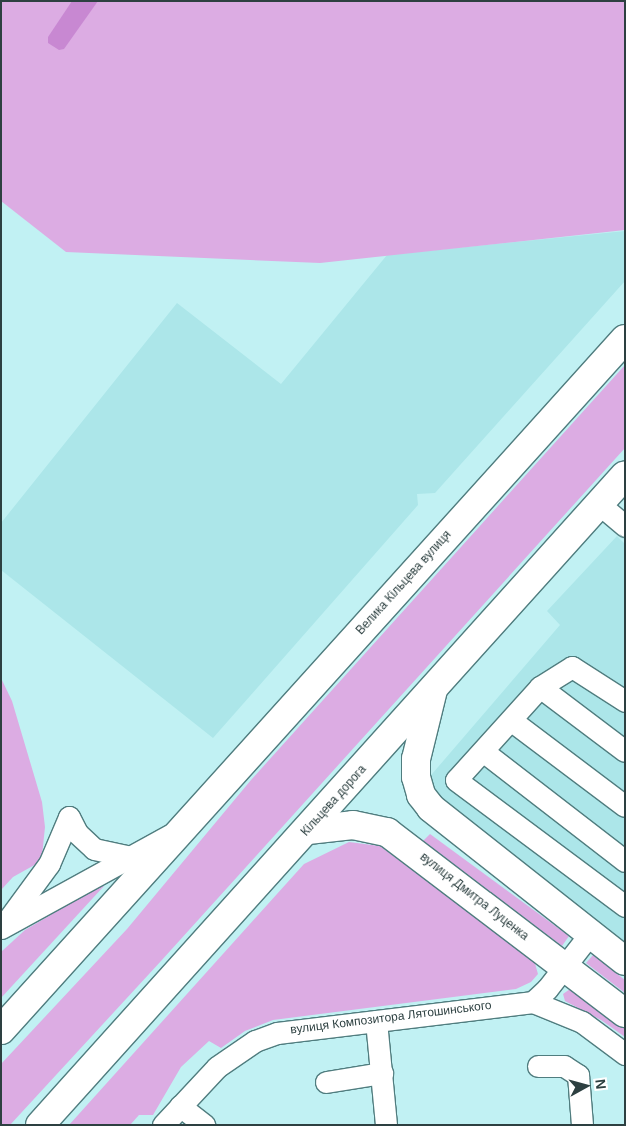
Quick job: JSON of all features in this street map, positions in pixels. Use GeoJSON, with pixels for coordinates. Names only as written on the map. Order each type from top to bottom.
{"type":"FeatureCollection","features":[{"type":"Feature","properties":{"kind":"main road","name":"Велика Кільцева вулиця"},"geometry":{"type":"LineString","coordinates":[[184,828],[625,339]]}},
{"type":"Feature","properties":{"kind":"main road","name":"Кільцева дорога"},"geometry":{"type":"LineString","coordinates":[[40,1125],[308,830],[625,475]]}},
{"type":"Feature","properties":{"kind":"main road"},"geometry":{"type":"LineString","coordinates":[[433,690],[416,758],[416,777],[421,796],[431,808],[625,961]]}},
{"type":"Feature","properties":{"kind":"main road","name":"вулиця Дмитра Луценка"},"geometry":{"type":"LineString","coordinates":[[308,830],[353,825],[387,832],[625,1013]]}},
{"type":"Feature","properties":{"kind":"main road"},"geometry":{"type":"LineString","coordinates":[[1,1030],[184,828]]}},
{"type":"Feature","properties":{"kind":"street"},"geometry":{"type":"LineString","coordinates":[[599,504],[625,526]]}},
{"type":"Feature","properties":{"kind":"street"},"geometry":{"type":"LineString","coordinates":[[625,701],[572,667],[540,687],[512,721],[456,780],[625,906]]}},
{"type":"Feature","properties":{"kind":"street"},"geometry":{"type":"LineString","coordinates":[[540,687],[625,751]]}},
{"type":"Feature","properties":{"kind":"street"},"geometry":{"type":"LineString","coordinates":[[512,721],[625,806]]}},
{"type":"Feature","properties":{"kind":"street"},"geometry":{"type":"LineString","coordinates":[[484,752],[625,862]]}},
{"type":"Feature","properties":{"kind":"street"},"geometry":{"type":"LineString","coordinates":[[2,926],[46,870],[70,817],[77,833],[94,849],[131,857]]}},
{"type":"Feature","properties":{"kind":"street"},"geometry":{"type":"LineString","coordinates":[[2,926],[184,828]]}},
{"type":"Feature","properties":{"kind":"street"},"geometry":{"type":"LineString","coordinates":[[590,934],[547,990],[533,1002],[582,1022],[625,1054]]}},
{"type":"Feature","properties":{"kind":"street","name":"вулиця Композитора Лятошинського"},"geometry":{"type":"LineString","coordinates":[[163,1125],[217,1067],[255,1041],[298,1029],[533,1002]]}},
{"type":"Feature","properties":{"kind":"street"},"geometry":{"type":"LineString","coordinates":[[376,1021],[386,1125]]}},
{"type":"Feature","properties":{"kind":"street"},"geometry":{"type":"LineString","coordinates":[[538,1066],[564,1066],[578,1075],[582,1125]]}},
{"type":"Feature","properties":{"kind":"street"},"geometry":{"type":"LineString","coordinates":[[326,1082],[382,1073]]}},
{"type":"Feature","properties":{"kind":"street"},"geometry":{"type":"LineString","coordinates":[[180,1106],[204,1125]]}},
{"type":"Feature","properties":{"kind":"shaded area"},"geometry":{"type":"Polygon","coordinates":[[[1,1],[625,1],[625,230],[320,263],[66,252],[1,201],[1,1]]]}},
{"type":"Feature","properties":{"kind":"shaded area"},"geometry":{"type":"Polygon","coordinates":[[[72,1],[98,1],[64,49],[59,50],[48,43],[48,37],[72,1]]]}},
{"type":"Feature","properties":{"kind":"shaded area"},"geometry":{"type":"Polygon","coordinates":[[[625,231],[625,281],[435,493],[417,494],[418,505],[213,738],[1,570],[1,523],[177,303],[281,384],[387,255],[625,231]]]}},
{"type":"Feature","properties":{"kind":"shaded area"},"geometry":{"type":"Polygon","coordinates":[[[625,365],[625,448],[10,1125],[1,1125],[1,1064],[127,929],[251,780],[625,365]]]}},
{"type":"Feature","properties":{"kind":"shaded area"},"geometry":{"type":"Polygon","coordinates":[[[617,536],[625,544],[625,947],[430,797],[426,781],[560,625],[547,611],[617,536]]]}},
{"type":"Feature","properties":{"kind":"shaded area"},"geometry":{"type":"Polygon","coordinates":[[[1,678],[12,701],[42,802],[45,827],[42,856],[38,863],[13,877],[1,890],[1,678]]]}},
{"type":"Feature","properties":{"kind":"shaded area"},"geometry":{"type":"Polygon","coordinates":[[[430,834],[569,936],[562,946],[423,841],[430,834]]]}},
{"type":"Feature","properties":{"kind":"shaded area"},"geometry":{"type":"Polygon","coordinates":[[[349,842],[380,846],[534,960],[538,974],[531,982],[516,989],[273,1020],[245,1031],[221,1048],[209,1041],[181,1067],[153,1115],[139,1115],[130,1125],[69,1125],[304,864],[349,842]]]}},
{"type":"Feature","properties":{"kind":"shaded area"},"geometry":{"type":"Polygon","coordinates":[[[103,884],[104,886],[1,998],[1,952],[25,930],[103,884]]]}},
{"type":"Feature","properties":{"kind":"shaded area"},"geometry":{"type":"Polygon","coordinates":[[[593,955],[625,980],[625,993],[586,963],[593,955]]]}},
{"type":"Feature","properties":{"kind":"shaded area"},"geometry":{"type":"Polygon","coordinates":[[[573,987],[625,1026],[625,1037],[601,1020],[565,1001],[563,994],[573,987]]]}}]}
